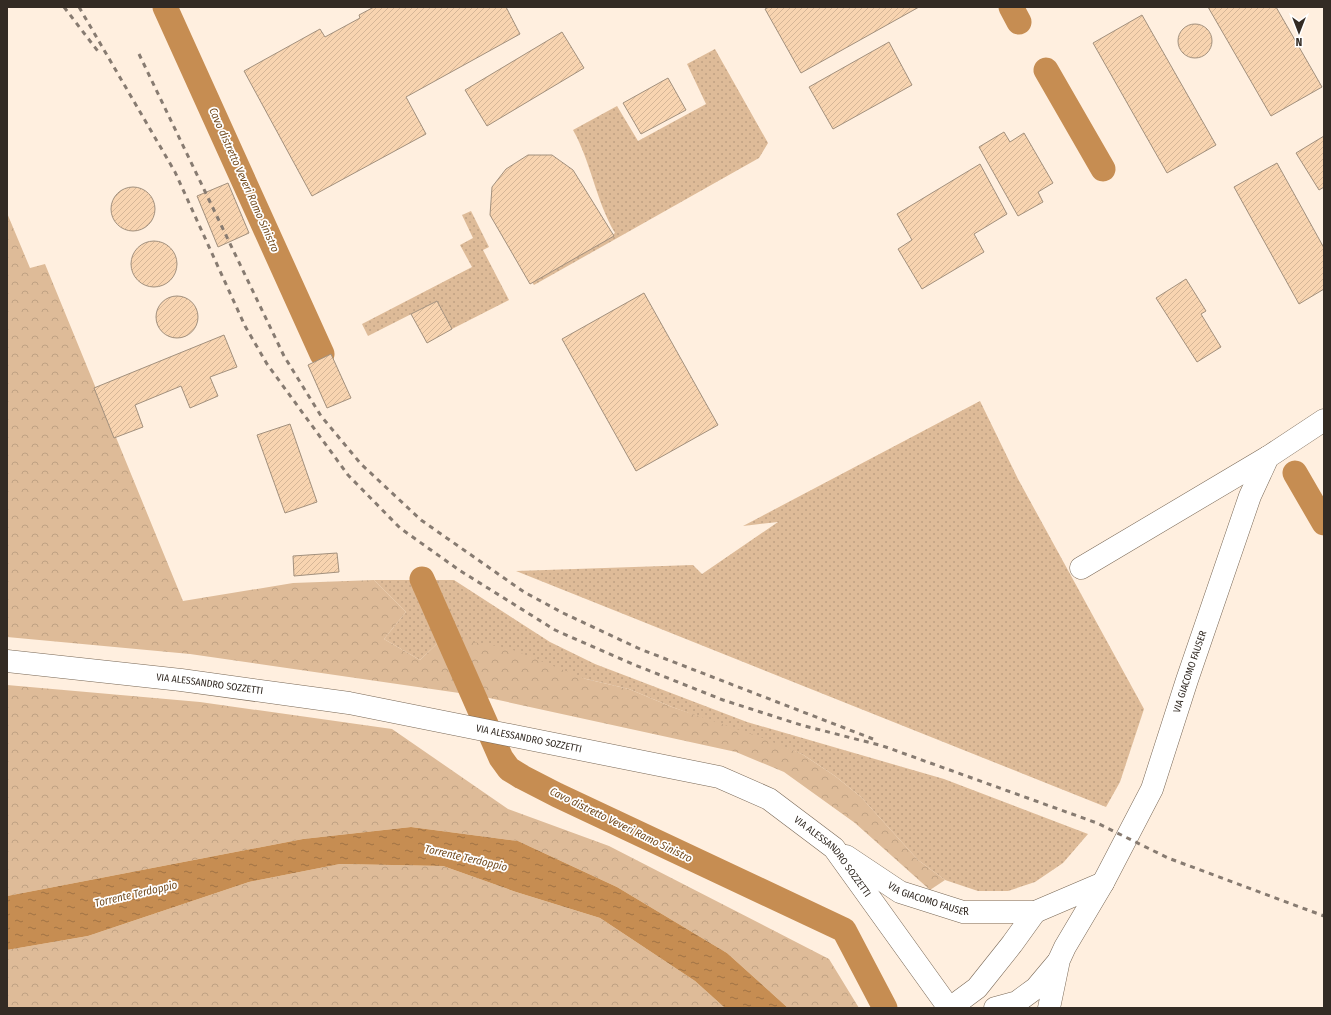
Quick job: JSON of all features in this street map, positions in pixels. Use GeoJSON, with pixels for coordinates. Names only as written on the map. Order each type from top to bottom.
{"type":"FeatureCollection","features":[{"type":"Feature","properties":{"kind":"street"},"geometry":{"type":"LineString","coordinates":[[1081,568],[1268,457],[1324,420]]}},
{"type":"Feature","properties":{"kind":"street","name":"VIA GIACOMO FAUSER"},"geometry":{"type":"LineString","coordinates":[[1049,1008],[1059,960],[1065,947],[1103,883],[1152,789],[1186,680],[1250,496],[1268,457]]}},
{"type":"Feature","properties":{"kind":"street","name":"VIA ALESSANDRO SOZZETTI"},"geometry":{"type":"LineString","coordinates":[[7,661],[181,680],[341,702],[719,777],[769,799],[834,848],[950,1008]]}},
{"type":"Feature","properties":{"kind":"street","name":"VIA GIACOMO FAUSER"},"geometry":{"type":"LineString","coordinates":[[834,848],[900,892],[963,912],[1035,912],[1103,883]]}},
{"type":"Feature","properties":{"kind":"street"},"geometry":{"type":"LineString","coordinates":[[950,1008],[977,988],[1035,912]]}},
{"type":"Feature","properties":{"kind":"street","name":"VIA GIACOMO FAUSER"},"geometry":{"type":"LineString","coordinates":[[995,1008],[1017,1002],[1036,988],[1059,960]]}},
{"type":"Feature","properties":{"kind":"green space"},"geometry":{"type":"Polygon","coordinates":[[[715,49],[768,143],[759,158],[534,285],[531,281],[615,233],[608,221],[579,142],[573,130],[617,106],[638,141],[706,104],[687,64],[715,49]]]}},
{"type":"Feature","properties":{"kind":"green space"},"geometry":{"type":"Polygon","coordinates":[[[471,211],[489,247],[483,250],[509,300],[452,329],[437,301],[368,336],[362,324],[472,267],[460,245],[473,238],[462,215],[471,211]]]}},
{"type":"Feature","properties":{"kind":"green space"},"geometry":{"type":"Polygon","coordinates":[[[7,213],[30,268],[45,264],[183,601],[293,583],[374,580],[406,612],[384,639],[420,660],[444,637],[508,648],[586,679],[629,689],[672,707],[760,737],[802,754],[835,776],[861,797],[918,860],[945,880],[930,890],[855,823],[784,772],[736,752],[480,696],[190,654],[7,637],[7,213]]]}},
{"type":"Feature","properties":{"kind":"green space"},"geometry":{"type":"Polygon","coordinates":[[[980,401],[1018,479],[1144,709],[1120,782],[1106,807],[516,571],[693,565],[702,574],[778,522],[743,526],[980,401]]]}},
{"type":"Feature","properties":{"kind":"green space"},"geometry":{"type":"Polygon","coordinates":[[[374,580],[454,580],[550,642],[595,664],[747,722],[944,779],[1088,834],[1063,863],[1035,882],[1008,891],[978,891],[945,880],[918,860],[861,797],[835,776],[802,754],[672,707],[629,689],[586,679],[444,637],[420,660],[384,639],[406,612],[374,580]]]}},
{"type":"Feature","properties":{"kind":"green space"},"geometry":{"type":"Polygon","coordinates":[[[7,685],[200,702],[392,729],[508,809],[609,846],[829,959],[859,1008],[788,1008],[727,953],[617,887],[518,841],[411,827],[303,839],[7,896],[7,685]]]}},
{"type":"Feature","properties":{"kind":"green space"},"geometry":{"type":"Polygon","coordinates":[[[340,864],[443,866],[516,892],[600,918],[695,981],[725,1008],[7,1008],[7,950],[88,936],[249,882],[340,864]]]}},
{"type":"Feature","properties":{"kind":"water","name":"Torrente Terdoppio"},"geometry":{"type":"Polygon","coordinates":[[[411,827],[518,841],[617,887],[727,953],[788,1008],[725,1008],[695,981],[600,918],[516,892],[443,866],[340,864],[249,882],[88,936],[7,950],[7,896],[303,839],[411,827]]]}},
{"type":"Feature","properties":{"kind":"building"},"geometry":{"type":"Polygon","coordinates":[[[374,7],[506,7],[520,34],[406,97],[426,134],[312,196],[244,71],[320,29],[325,37],[360,18],[359,15],[374,7]]]}},
{"type":"Feature","properties":{"kind":"building"},"geometry":{"type":"Polygon","coordinates":[[[769,7],[919,7],[801,73],[765,9],[769,7]]]}},
{"type":"Feature","properties":{"kind":"building"},"geometry":{"type":"Polygon","coordinates":[[[1208,7],[1276,7],[1322,87],[1271,116],[1208,7]]]}},
{"type":"Feature","properties":{"kind":"building"},"geometry":{"type":"Polygon","coordinates":[[[1142,15],[1216,145],[1167,173],[1093,43],[1142,15]]]}},
{"type":"Feature","properties":{"kind":"building"},"geometry":{"type":"Polygon","coordinates":[[[1195,24],[1207,29],[1212,41],[1207,53],[1195,58],[1183,53],[1178,41],[1183,29],[1195,24]]]}},
{"type":"Feature","properties":{"kind":"building"},"geometry":{"type":"Polygon","coordinates":[[[562,32],[584,68],[487,126],[465,90],[562,32]]]}},
{"type":"Feature","properties":{"kind":"building"},"geometry":{"type":"Polygon","coordinates":[[[889,42],[912,85],[833,129],[809,87],[889,42]]]}},
{"type":"Feature","properties":{"kind":"building"},"geometry":{"type":"Polygon","coordinates":[[[668,78],[686,110],[641,134],[623,103],[668,78]]]}},
{"type":"Feature","properties":{"kind":"building"},"geometry":{"type":"Polygon","coordinates":[[[1004,132],[1010,142],[1024,133],[1053,183],[1038,192],[1043,202],[1018,216],[979,147],[1004,132]]]}},
{"type":"Feature","properties":{"kind":"building"},"geometry":{"type":"Polygon","coordinates":[[[1324,136],[1324,187],[1319,190],[1296,153],[1324,136]]]}},
{"type":"Feature","properties":{"kind":"building"},"geometry":{"type":"Polygon","coordinates":[[[528,155],[552,155],[573,170],[614,236],[530,284],[490,215],[492,187],[506,169],[528,155]]]}},
{"type":"Feature","properties":{"kind":"building"},"geometry":{"type":"Polygon","coordinates":[[[1277,163],[1324,248],[1324,289],[1299,304],[1234,187],[1277,163]]]}},
{"type":"Feature","properties":{"kind":"building"},"geometry":{"type":"Polygon","coordinates":[[[980,164],[1007,214],[974,234],[984,252],[922,289],[898,249],[912,240],[897,214],[980,164]]]}},
{"type":"Feature","properties":{"kind":"building"},"geometry":{"type":"Polygon","coordinates":[[[228,183],[249,233],[218,247],[197,196],[228,183]]]}},
{"type":"Feature","properties":{"kind":"building"},"geometry":{"type":"Polygon","coordinates":[[[137,187],[142,188],[149,193],[154,200],[154,218],[149,225],[142,230],[129,231],[124,230],[117,225],[112,218],[111,205],[112,200],[117,193],[124,188],[137,187]]]}},
{"type":"Feature","properties":{"kind":"building"},"geometry":{"type":"Polygon","coordinates":[[[154,241],[167,245],[173,251],[177,264],[173,277],[167,283],[154,287],[141,283],[135,277],[131,264],[135,251],[141,245],[154,241]]]}},
{"type":"Feature","properties":{"kind":"building"},"geometry":{"type":"Polygon","coordinates":[[[1186,279],[1206,311],[1201,314],[1221,347],[1197,362],[1156,298],[1186,279]]]}},
{"type":"Feature","properties":{"kind":"building"},"geometry":{"type":"Polygon","coordinates":[[[644,293],[718,425],[636,471],[562,339],[644,293]]]}},
{"type":"Feature","properties":{"kind":"building"},"geometry":{"type":"Polygon","coordinates":[[[173,296],[181,296],[192,302],[198,313],[198,321],[192,332],[181,338],[173,338],[162,332],[156,321],[156,313],[162,302],[173,296]]]}},
{"type":"Feature","properties":{"kind":"building"},"geometry":{"type":"Polygon","coordinates":[[[437,301],[452,329],[427,343],[411,314],[437,301]]]}},
{"type":"Feature","properties":{"kind":"building"},"geometry":{"type":"Polygon","coordinates":[[[224,335],[237,367],[210,377],[218,396],[190,408],[181,386],[135,405],[143,427],[114,438],[94,388],[224,335]]]}},
{"type":"Feature","properties":{"kind":"building"},"geometry":{"type":"Polygon","coordinates":[[[331,354],[351,398],[327,408],[308,365],[331,354]]]}},
{"type":"Feature","properties":{"kind":"building"},"geometry":{"type":"Polygon","coordinates":[[[290,424],[317,502],[285,513],[257,435],[290,424]]]}},
{"type":"Feature","properties":{"kind":"building"},"geometry":{"type":"Polygon","coordinates":[[[337,553],[339,572],[294,576],[293,556],[337,553]]]}},
{"type":"Feature","properties":{"kind":"waterway","name":"Cavo distretto Veveri Ramo Sinistro"},"geometry":{"type":"LineString","coordinates":[[165,7],[322,354]]}},
{"type":"Feature","properties":{"kind":"waterway"},"geometry":{"type":"LineString","coordinates":[[1011,7],[1019,22]]}},
{"type":"Feature","properties":{"kind":"waterway"},"geometry":{"type":"LineString","coordinates":[[1046,70],[1103,169]]}},
{"type":"Feature","properties":{"kind":"waterway"},"geometry":{"type":"LineString","coordinates":[[1295,473],[1324,523]]}},
{"type":"Feature","properties":{"kind":"waterway","name":"Cavo distretto Veveri Ramo Sinistro"},"geometry":{"type":"LineString","coordinates":[[422,579],[501,758],[509,769],[557,795],[844,930],[885,1008]]}},
{"type":"Feature","properties":{"kind":"railway"},"geometry":{"type":"LineString","coordinates":[[64,7],[100,54]]}},
{"type":"Feature","properties":{"kind":"railway"},"geometry":{"type":"LineString","coordinates":[[79,7],[175,172],[245,326],[267,364],[348,475],[400,528],[459,570],[555,630],[635,665],[723,700],[801,725],[883,746],[1097,823],[1168,858],[1324,916]]}},
{"type":"Feature","properties":{"kind":"railway"},"geometry":{"type":"LineString","coordinates":[[139,54],[284,356],[321,416],[361,464],[421,520],[524,592],[563,613],[640,649],[873,739]]}}]}
